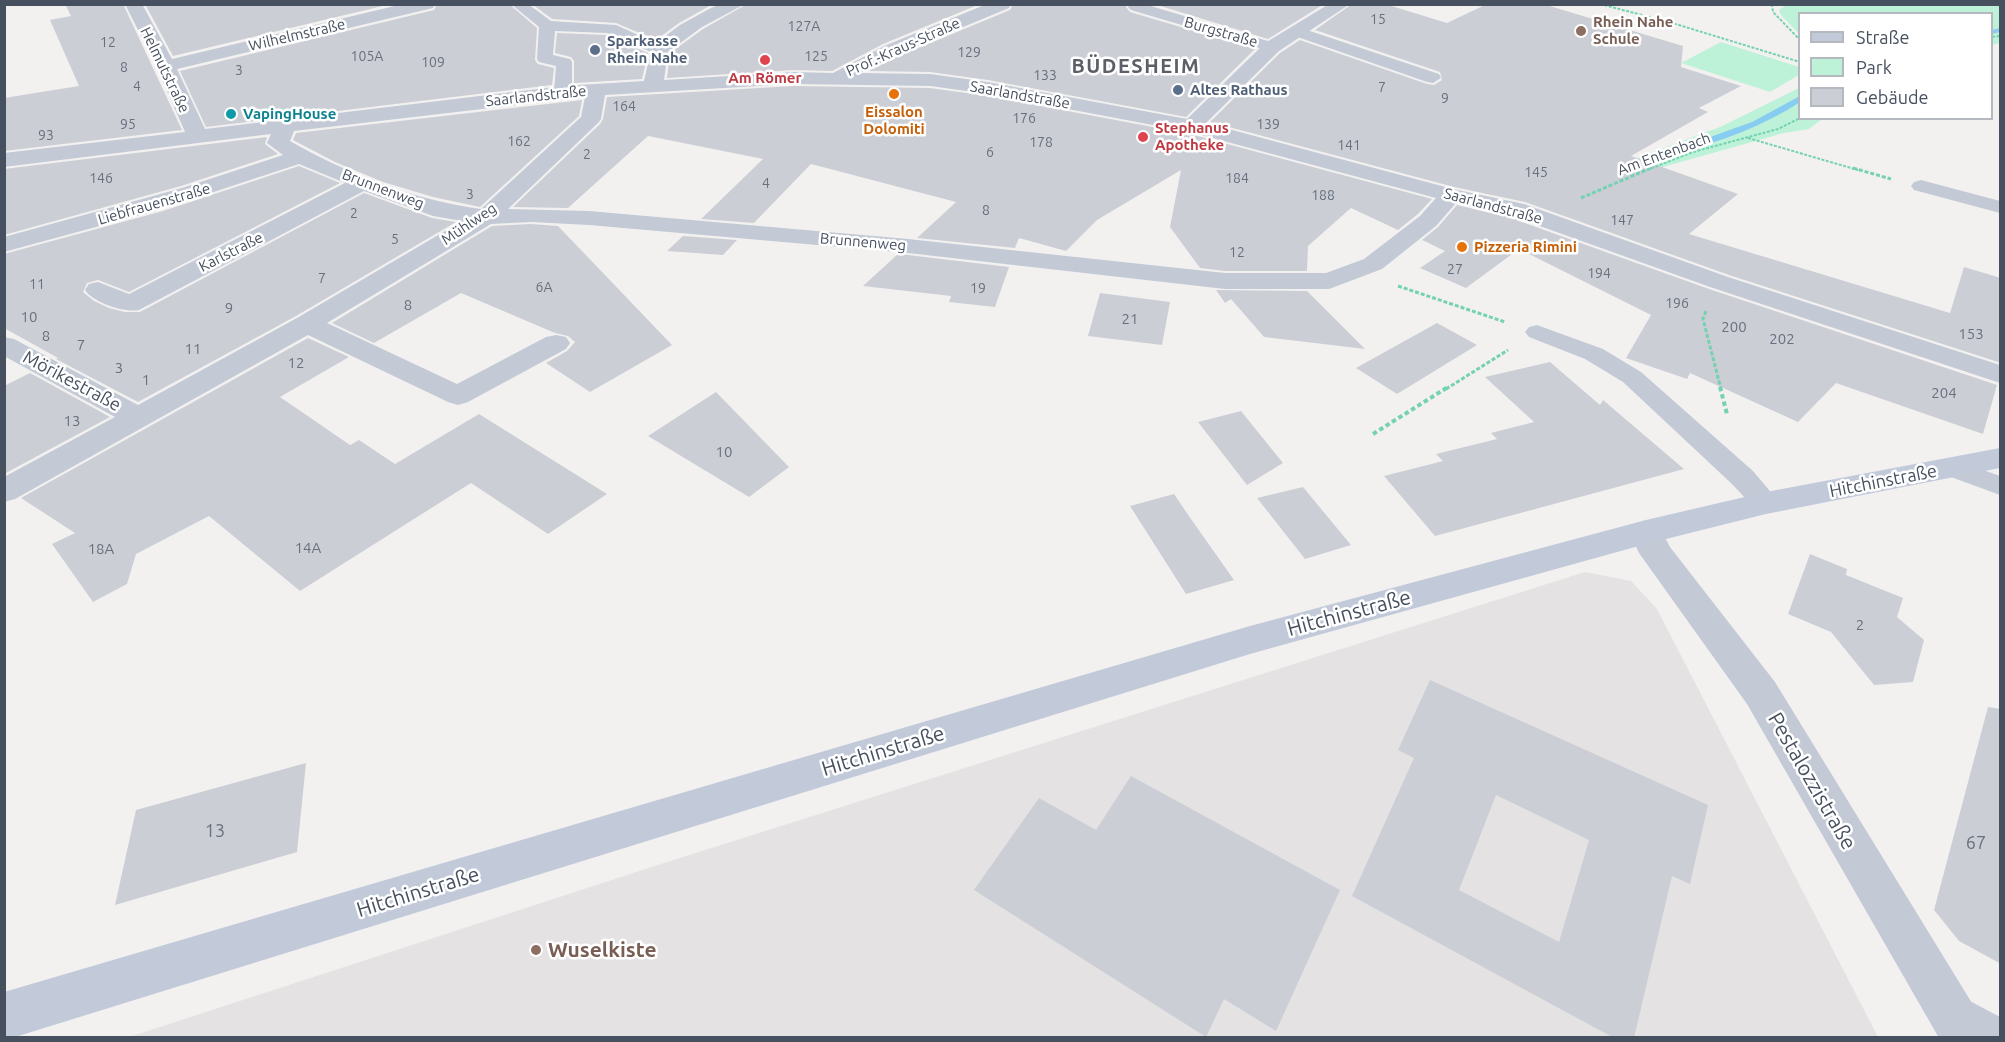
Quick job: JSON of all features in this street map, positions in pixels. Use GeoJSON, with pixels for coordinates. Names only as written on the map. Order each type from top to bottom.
{"type":"FeatureCollection","features":[{"type":"Feature","properties":{"kind":"main road","name":"Hitchinstraße"},"geometry":{"type":"LineString","coordinates":[[4,1016],[1250,640],[1646,532],[1755,490],[1950,467],[2001,458]]}},
{"type":"Feature","properties":{"kind":"street","name":"Helmutstraße"},"geometry":{"type":"LineString","coordinates":[[133,4],[166,66],[197,135]]}},
{"type":"Feature","properties":{"kind":"street","name":"Wilhelmstraße"},"geometry":{"type":"LineString","coordinates":[[166,66],[427,4]]}},
{"type":"Feature","properties":{"kind":"street"},"geometry":{"type":"LineString","coordinates":[[653,85],[659,50],[704,17],[737,4]]}},
{"type":"Feature","properties":{"kind":"street","name":"Prof.-Kraus-Straße"},"geometry":{"type":"LineString","coordinates":[[837,77],[891,50],[1003,4]]}},
{"type":"Feature","properties":{"kind":"street","name":"Burgstraße"},"geometry":{"type":"LineString","coordinates":[[1192,126],[1272,47],[1342,4]]}},
{"type":"Feature","properties":{"kind":"street","name":"Saarlandstraße"},"geometry":{"type":"LineString","coordinates":[[4,160],[563,92],[653,85],[837,77],[930,80],[988,88],[1192,126],[1538,216],[1719,282],[2001,374]]}},
{"type":"Feature","properties":{"kind":"street","name":"Mühlweg"},"geometry":{"type":"LineString","coordinates":[[4,491],[307,324],[486,217],[591,119],[596,90]]}},
{"type":"Feature","properties":{"kind":"street","name":"Brunnenweg"},"geometry":{"type":"LineString","coordinates":[[286,125],[278,143],[300,156],[363,183],[441,211],[486,217],[589,218],[908,246],[1225,280],[1329,280],[1353,272],[1373,264],[1394,249],[1428,221],[1452,195]]}},
{"type":"Feature","properties":{"kind":"street","name":"Liebfrauenstraße"},"geometry":{"type":"LineString","coordinates":[[4,245],[237,180],[300,156]]}},
{"type":"Feature","properties":{"kind":"street","name":"Karlstraße"},"geometry":{"type":"LineString","coordinates":[[98,290],[130,304],[363,183]]}},
{"type":"Feature","properties":{"kind":"street"},"geometry":{"type":"LineString","coordinates":[[307,324],[458,396],[556,343]]}},
{"type":"Feature","properties":{"kind":"street","name":"Mörikestraße"},"geometry":{"type":"LineString","coordinates":[[4,345],[140,418]]}},
{"type":"Feature","properties":{"kind":"street","name":"Pestalozzistraße"},"geometry":{"type":"LineString","coordinates":[[1646,532],[1656,553],[1761,693],[1959,1025]]}},
{"type":"Feature","properties":{"kind":"lane"},"geometry":{"type":"LineString","coordinates":[[518,4],[547,26],[610,28],[659,50]]}},
{"type":"Feature","properties":{"kind":"lane","name":"Burgstraße"},"geometry":{"type":"LineString","coordinates":[[1136,7],[1272,47]]}},
{"type":"Feature","properties":{"kind":"lane"},"geometry":{"type":"LineString","coordinates":[[547,26],[546,59],[564,62],[563,92]]}},
{"type":"Feature","properties":{"kind":"lane"},"geometry":{"type":"LineString","coordinates":[[1295,32],[1433,78]]}},
{"type":"Feature","properties":{"kind":"lane"},"geometry":{"type":"LineString","coordinates":[[1921,186],[2001,207]]}},
{"type":"Feature","properties":{"kind":"lane"},"geometry":{"type":"LineString","coordinates":[[1537,333],[1594,354],[1632,377],[1755,490]]}},
{"type":"Feature","properties":{"kind":"lane"},"geometry":{"type":"LineString","coordinates":[[1950,467],[2001,486]]}},
{"type":"Feature","properties":{"kind":"lane"},"geometry":{"type":"LineString","coordinates":[[1959,1025],[1997,1038]]}},
{"type":"Feature","properties":{"kind":"path"},"geometry":{"type":"LineString","coordinates":[[1600,4],[1669,22],[1798,61]]}},
{"type":"Feature","properties":{"kind":"path"},"geometry":{"type":"LineString","coordinates":[[1772,4],[1773,12],[1798,38]]}},
{"type":"Feature","properties":{"kind":"path","name":"Am Entenbach"},"geometry":{"type":"LineString","coordinates":[[1538,216],[1648,169],[1696,152],[1747,138],[1798,119]]}},
{"type":"Feature","properties":{"kind":"path"},"geometry":{"type":"LineString","coordinates":[[1747,138],[1921,186]]}},
{"type":"Feature","properties":{"kind":"path"},"geometry":{"type":"LineString","coordinates":[[1353,272],[1537,333]]}},
{"type":"Feature","properties":{"kind":"path"},"geometry":{"type":"LineString","coordinates":[[1719,282],[1702,319],[1755,490]]}},
{"type":"Feature","properties":{"kind":"path"},"geometry":{"type":"LineString","coordinates":[[1373,434],[1537,333]]}},
{"type":"Feature","properties":{"kind":"shaded area"},"geometry":{"type":"Polygon","coordinates":[[[1585,572],[1631,581],[1657,609],[1878,1037],[126,1038],[664,863],[1585,572]]]}},
{"type":"Feature","properties":{"kind":"green space"},"geometry":{"type":"Polygon","coordinates":[[[1788,4],[2000,5],[2000,43],[1993,45],[1993,12],[1798,12],[1798,33],[1779,10],[1788,4]]]}},
{"type":"Feature","properties":{"kind":"green space"},"geometry":{"type":"Polygon","coordinates":[[[1721,42],[1798,67],[1798,76],[1770,92],[1681,63],[1721,42]]]}},
{"type":"Feature","properties":{"kind":"green space"},"geometry":{"type":"Polygon","coordinates":[[[1798,88],[1798,120],[1821,120],[1809,129],[1784,133],[1663,167],[1640,183],[1600,172],[1720,127],[1798,88]]]}},
{"type":"Feature","properties":{"kind":"building"},"geometry":{"type":"Polygon","coordinates":[[[65,4],[123,4],[182,130],[4,151],[4,98],[79,86],[50,20],[71,16],[65,4]]]}},
{"type":"Feature","properties":{"kind":"building"},"geometry":{"type":"Polygon","coordinates":[[[145,4],[391,4],[173,56],[145,4]]]}},
{"type":"Feature","properties":{"kind":"building"},"geometry":{"type":"Polygon","coordinates":[[[437,4],[509,4],[537,28],[535,60],[538,64],[554,68],[552,85],[206,127],[180,71],[434,10],[437,4]]]}},
{"type":"Feature","properties":{"kind":"building"},"geometry":{"type":"Polygon","coordinates":[[[532,4],[713,4],[679,23],[656,40],[616,23],[552,19],[532,4]]]}},
{"type":"Feature","properties":{"kind":"building"},"geometry":{"type":"Polygon","coordinates":[[[747,4],[980,4],[883,44],[832,71],[793,70],[667,78],[670,53],[703,29],[747,4]]]}},
{"type":"Feature","properties":{"kind":"building"},"geometry":{"type":"Polygon","coordinates":[[[1013,4],[1127,4],[1126,7],[1130,12],[1255,49],[1186,117],[988,80],[930,72],[869,71],[899,56],[1010,10],[1013,4]]]}},
{"type":"Feature","properties":{"kind":"building"},"geometry":{"type":"Polygon","coordinates":[[[1154,4],[1324,4],[1268,39],[1154,4]]]}},
{"type":"Feature","properties":{"kind":"building"},"geometry":{"type":"Polygon","coordinates":[[[1352,4],[1385,4],[1447,23],[1487,4],[1543,4],[1683,46],[1681,67],[1741,86],[1699,108],[1708,112],[1631,156],[1738,194],[1689,234],[1950,313],[1964,267],[2001,278],[2001,363],[1729,275],[1525,202],[1454,187],[1210,122],[1280,53],[1300,40],[1427,84],[1434,85],[1442,80],[1440,72],[1315,30],[1352,4]]]}},
{"type":"Feature","properties":{"kind":"building","name":"Sparkasse Rhein Nahe"},"geometry":{"type":"Polygon","coordinates":[[[557,33],[606,35],[648,53],[642,79],[574,83],[574,61],[571,57],[555,53],[557,33]]]}},
{"type":"Feature","properties":{"kind":"building"},"geometry":{"type":"Polygon","coordinates":[[[793,86],[930,88],[988,96],[1190,134],[1432,199],[1398,230],[1351,208],[1308,246],[1307,271],[1225,271],[1200,268],[1170,227],[1181,170],[1097,220],[1066,251],[1019,238],[1015,248],[917,238],[956,202],[811,164],[754,223],[701,219],[763,159],[648,136],[568,208],[513,207],[600,124],[607,97],[793,86]]]}},
{"type":"Feature","properties":{"kind":"building"},"geometry":{"type":"Polygon","coordinates":[[[582,100],[579,116],[480,207],[433,197],[383,182],[335,162],[293,140],[296,133],[582,100]]]}},
{"type":"Feature","properties":{"kind":"building"},"geometry":{"type":"Polygon","coordinates":[[[267,137],[265,144],[278,154],[181,186],[4,235],[4,169],[267,137]]]}},
{"type":"Feature","properties":{"kind":"building"},"geometry":{"type":"Polygon","coordinates":[[[299,166],[340,183],[129,292],[98,280],[87,283],[83,292],[94,301],[109,308],[125,312],[140,312],[364,193],[432,218],[456,222],[296,316],[138,402],[56,359],[58,358],[4,328],[4,254],[163,211],[299,166]]]}},
{"type":"Feature","properties":{"kind":"building"},"geometry":{"type":"Polygon","coordinates":[[[1457,205],[1508,217],[1709,289],[1997,385],[1983,434],[1836,383],[1798,422],[1690,373],[1687,379],[1626,358],[1651,315],[1519,249],[1466,288],[1420,268],[1445,251],[1422,240],[1438,227],[1457,205]]]}},
{"type":"Feature","properties":{"kind":"building"},"geometry":{"type":"Polygon","coordinates":[[[531,224],[558,226],[672,345],[590,392],[546,363],[567,351],[575,342],[568,336],[555,333],[461,293],[374,343],[332,323],[492,226],[531,224]]]}},
{"type":"Feature","properties":{"kind":"building"},"geometry":{"type":"Polygon","coordinates":[[[683,236],[737,240],[723,255],[667,251],[683,236]]]}},
{"type":"Feature","properties":{"kind":"building"},"geometry":{"type":"Polygon","coordinates":[[[898,254],[1009,267],[995,307],[949,302],[951,296],[863,286],[898,254]]]}},
{"type":"Feature","properties":{"kind":"building"},"geometry":{"type":"Polygon","coordinates":[[[1216,290],[1307,291],[1365,349],[1264,337],[1231,299],[1225,303],[1216,290]]]}},
{"type":"Feature","properties":{"kind":"building"},"geometry":{"type":"Polygon","coordinates":[[[1100,293],[1170,302],[1162,345],[1088,336],[1100,293]]]}},
{"type":"Feature","properties":{"kind":"building"},"geometry":{"type":"Polygon","coordinates":[[[1437,323],[1477,345],[1397,394],[1356,368],[1437,323]]]}},
{"type":"Feature","properties":{"kind":"building"},"geometry":{"type":"Polygon","coordinates":[[[308,338],[349,357],[280,397],[350,445],[359,440],[395,464],[479,414],[607,494],[548,534],[471,483],[300,591],[209,516],[136,554],[127,584],[93,602],[52,544],[75,533],[21,498],[308,338]]]}},
{"type":"Feature","properties":{"kind":"building"},"geometry":{"type":"Polygon","coordinates":[[[1550,362],[1600,405],[1603,400],[1684,469],[1435,536],[1384,476],[1443,461],[1436,454],[1497,439],[1491,433],[1534,422],[1485,377],[1550,362]]]}},
{"type":"Feature","properties":{"kind":"building"},"geometry":{"type":"Polygon","coordinates":[[[30,373],[110,417],[4,474],[4,386],[30,373]]]}},
{"type":"Feature","properties":{"kind":"building"},"geometry":{"type":"Polygon","coordinates":[[[716,392],[789,467],[749,497],[648,436],[716,392]]]}},
{"type":"Feature","properties":{"kind":"building"},"geometry":{"type":"Polygon","coordinates":[[[1241,411],[1283,463],[1247,485],[1198,422],[1241,411]]]}},
{"type":"Feature","properties":{"kind":"building"},"geometry":{"type":"Polygon","coordinates":[[[1303,487],[1351,545],[1305,559],[1257,498],[1303,487]]]}},
{"type":"Feature","properties":{"kind":"building"},"geometry":{"type":"Polygon","coordinates":[[[1174,494],[1234,580],[1186,594],[1130,506],[1174,494]]]}},
{"type":"Feature","properties":{"kind":"building"},"geometry":{"type":"Polygon","coordinates":[[[1810,554],[1847,569],[1846,575],[1903,598],[1897,617],[1924,640],[1913,682],[1874,685],[1831,632],[1788,614],[1810,554]]]}},
{"type":"Feature","properties":{"kind":"building"},"geometry":{"type":"Polygon","coordinates":[[[1430,680],[1708,805],[1690,884],[1672,876],[1634,1038],[1614,1038],[1352,896],[1414,758],[1398,750],[1430,680]],[[1496,795],[1459,890],[1559,942],[1589,840],[1496,795]]]}},
{"type":"Feature","properties":{"kind":"building"},"geometry":{"type":"Polygon","coordinates":[[[1988,707],[2001,709],[2001,964],[1959,941],[1934,910],[1988,707]]]}},
{"type":"Feature","properties":{"kind":"building"},"geometry":{"type":"Polygon","coordinates":[[[306,763],[297,852],[115,905],[136,810],[306,763]]]}},
{"type":"Feature","properties":{"kind":"building"},"geometry":{"type":"Polygon","coordinates":[[[1131,776],[1340,890],[1276,1031],[1224,999],[1206,1037],[974,890],[1039,798],[1096,830],[1131,776]]]}},
{"type":"Feature","properties":{"kind":"waterway"},"geometry":{"type":"LineString","coordinates":[[1993,32],[2000,30]]}},
{"type":"Feature","properties":{"kind":"waterway"},"geometry":{"type":"LineString","coordinates":[[1675,151],[1740,131],[1798,99]]}},
{"type":"Feature","properties":{"kind":"place","name":"Rhein Nahe Schule"},"geometry":{"type":"Point","coordinates":[1581,31]}},
{"type":"Feature","properties":{"kind":"place","name":"Sparkasse Rhein Nahe"},"geometry":{"type":"Point","coordinates":[595,50]}},
{"type":"Feature","properties":{"kind":"place","name":"Am Römer"},"geometry":{"type":"Point","coordinates":[765,60]}},
{"type":"Feature","properties":{"kind":"place","name":"Altes Rathaus"},"geometry":{"type":"Point","coordinates":[1178,90]}},
{"type":"Feature","properties":{"kind":"place","name":"Eissalon Dolomiti"},"geometry":{"type":"Point","coordinates":[894,94]}},
{"type":"Feature","properties":{"kind":"place","name":"VapingHouse"},"geometry":{"type":"Point","coordinates":[231,114]}},
{"type":"Feature","properties":{"kind":"place","name":"Stephanus Apotheke"},"geometry":{"type":"Point","coordinates":[1143,137]}},
{"type":"Feature","properties":{"kind":"place","name":"Pizzeria Rimini"},"geometry":{"type":"Point","coordinates":[1462,247]}},
{"type":"Feature","properties":{"kind":"place","name":"Wuselkiste"},"geometry":{"type":"Point","coordinates":[536,950]}},
{"type":"Feature","properties":{"kind":"district","name":"BÜDESHEIM"},"geometry":{"type":"Point","coordinates":[1136,66]}}]}
